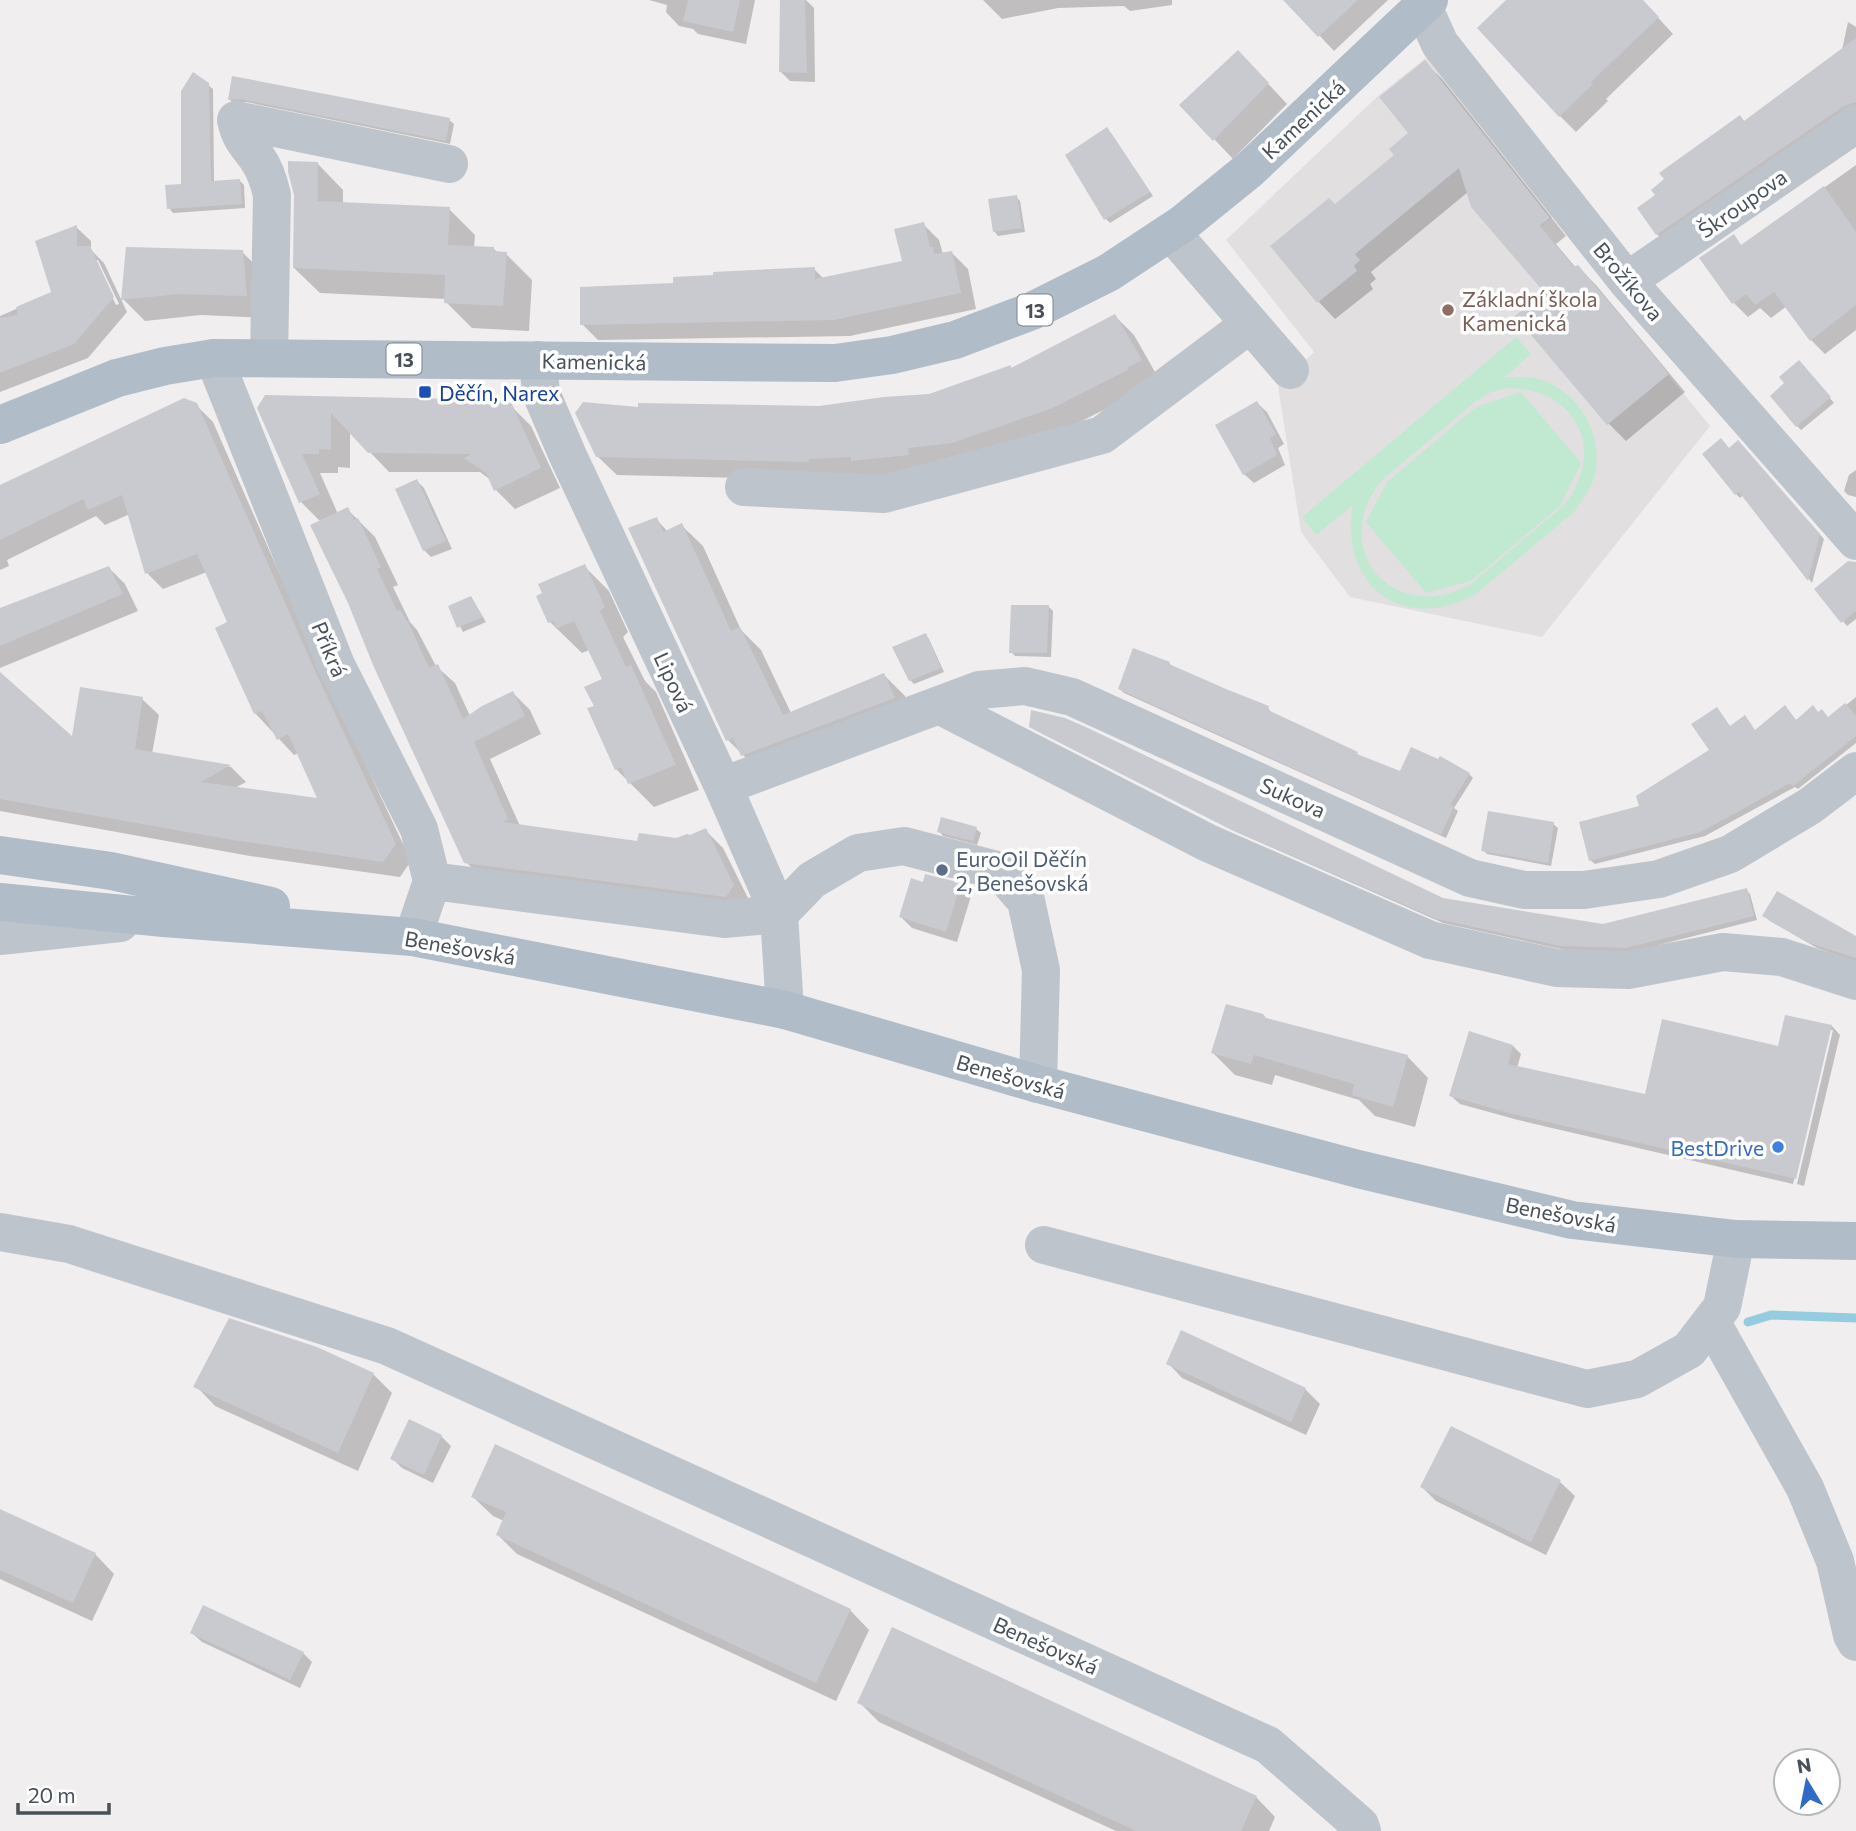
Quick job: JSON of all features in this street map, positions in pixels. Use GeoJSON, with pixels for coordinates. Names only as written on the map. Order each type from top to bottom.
{"type":"FeatureCollection","features":[{"type":"Feature","properties":{"kind":"main road","name":"Kamenická"},"geometry":{"type":"LineString","coordinates":[[0,425],[117,378],[214,358],[835,363],[892,355],[955,340],[1032,312],[1108,273],[1171,232],[1249,170],[1424,2]]}},
{"type":"Feature","properties":{"kind":"main road"},"geometry":{"type":"LineString","coordinates":[[0,855],[111,871],[413,937]]}},
{"type":"Feature","properties":{"kind":"main road","name":"Benešovská"},"geometry":{"type":"LineString","coordinates":[[0,902],[413,937],[785,1010],[1038,1084],[1358,1169],[1572,1220],[1736,1239],[1856,1241]]}},
{"type":"Feature","properties":{"kind":"street","name":"Brožíkova"},"geometry":{"type":"LineString","coordinates":[[1424,2],[1440,44],[1627,282],[1856,541]]}},
{"type":"Feature","properties":{"kind":"street"},"geometry":{"type":"LineString","coordinates":[[270,358],[272,195],[258,159],[240,138],[236,120],[449,164]]}},
{"type":"Feature","properties":{"kind":"street","name":"Škroupova"},"geometry":{"type":"LineString","coordinates":[[1627,282],[1856,124]]}},
{"type":"Feature","properties":{"kind":"street"},"geometry":{"type":"LineString","coordinates":[[1171,232],[1290,370]]}},
{"type":"Feature","properties":{"kind":"street"},"geometry":{"type":"LineString","coordinates":[[744,487],[884,494],[1102,435],[1251,324]]}},
{"type":"Feature","properties":{"kind":"street","name":"Příkrá"},"geometry":{"type":"LineString","coordinates":[[214,358],[336,665],[419,829],[432,881]]}},
{"type":"Feature","properties":{"kind":"street","name":"Lipová"},"geometry":{"type":"LineString","coordinates":[[538,360],[541,393],[568,456],[723,786],[779,914],[785,1010]]}},
{"type":"Feature","properties":{"kind":"street","name":"Sukova"},"geometry":{"type":"LineString","coordinates":[[723,786],[979,690],[1025,686],[1072,697],[1470,878],[1524,890],[1584,890],[1658,879],[1730,855],[1810,806],[1856,771]]}},
{"type":"Feature","properties":{"kind":"street"},"geometry":{"type":"LineString","coordinates":[[939,705],[1208,843],[1430,940],[1557,968],[1628,970],[1723,952],[1782,957],[1856,981]]}},
{"type":"Feature","properties":{"kind":"street"},"geometry":{"type":"LineString","coordinates":[[413,937],[432,881],[724,919],[779,914],[812,880],[858,853],[904,846],[1000,872],[1026,901],[1041,970],[1038,1084]]}},
{"type":"Feature","properties":{"kind":"street","name":"Benešovská"},"geometry":{"type":"LineString","coordinates":[[0,936],[164,918]]}},
{"type":"Feature","properties":{"kind":"street","name":"Benešovská"},"geometry":{"type":"LineString","coordinates":[[0,1232],[69,1244],[387,1346],[1268,1745],[1360,1825],[1362,1831]]}},
{"type":"Feature","properties":{"kind":"street"},"geometry":{"type":"LineString","coordinates":[[1044,1245],[1587,1389],[1637,1379],[1689,1350],[1722,1307],[1736,1239]]}},
{"type":"Feature","properties":{"kind":"street"},"geometry":{"type":"LineString","coordinates":[[1712,1323],[1805,1488],[1835,1561],[1852,1635],[1856,1642]]}},
{"type":"Feature","properties":{"kind":"shaded area","name":"Základní škola Kamenická"},"geometry":{"type":"Polygon","coordinates":[[[1427,57],[1555,215],[1540,227],[1574,267],[1578,265],[1710,426],[1542,637],[1350,597],[1301,532],[1278,386],[1314,352],[1226,240],[1379,95],[1427,57]]]}},
{"type":"Feature","properties":{"kind":"green space"},"geometry":{"type":"Polygon","coordinates":[[[1516,337],[1531,354],[1505,377],[1537,379],[1560,389],[1581,410],[1594,437],[1596,466],[1593,481],[1573,513],[1477,593],[1450,605],[1425,609],[1402,605],[1382,595],[1367,580],[1356,559],[1351,534],[1353,505],[1316,535],[1302,517],[1516,337]],[[1508,388],[1491,392],[1476,401],[1382,480],[1367,506],[1361,531],[1365,554],[1377,574],[1394,588],[1417,596],[1443,595],[1471,584],[1564,505],[1577,484],[1583,464],[1583,444],[1578,426],[1567,411],[1552,399],[1532,391],[1508,388]]]}},
{"type":"Feature","properties":{"kind":"green space"},"geometry":{"type":"Polygon","coordinates":[[[1521,392],[1581,463],[1560,506],[1471,581],[1426,593],[1366,522],[1387,482],[1476,407],[1521,392]]]}},
{"type":"Feature","properties":{"kind":"building"},"geometry":{"type":"Polygon","coordinates":[[[688,0],[740,0],[733,32],[683,21],[688,0]]]}},
{"type":"Feature","properties":{"kind":"building"},"geometry":{"type":"Polygon","coordinates":[[[780,0],[805,0],[807,73],[779,72],[780,0]]]}},
{"type":"Feature","properties":{"kind":"building"},"geometry":{"type":"Polygon","coordinates":[[[1283,0],[1358,0],[1318,37],[1283,0]]]}},
{"type":"Feature","properties":{"kind":"building"},"geometry":{"type":"Polygon","coordinates":[[[1506,0],[1643,0],[1659,17],[1591,82],[1593,84],[1559,117],[1477,28],[1506,0]]]}},
{"type":"Feature","properties":{"kind":"building"},"geometry":{"type":"Polygon","coordinates":[[[1856,38],[1856,102],[1844,106],[1656,235],[1637,208],[1655,195],[1651,190],[1664,179],[1659,173],[1740,115],[1744,121],[1856,38]]]}},
{"type":"Feature","properties":{"kind":"building"},"geometry":{"type":"Polygon","coordinates":[[[1238,50],[1269,83],[1213,141],[1179,105],[1238,50]]]}},
{"type":"Feature","properties":{"kind":"building"},"geometry":{"type":"Polygon","coordinates":[[[1425,60],[1550,218],[1540,226],[1574,267],[1578,265],[1669,374],[1607,425],[1515,316],[1544,292],[1471,207],[1459,168],[1355,254],[1360,260],[1354,266],[1357,271],[1317,303],[1270,246],[1329,198],[1335,204],[1394,155],[1389,149],[1408,133],[1379,97],[1425,60]]]}},
{"type":"Feature","properties":{"kind":"building"},"geometry":{"type":"Polygon","coordinates":[[[193,72],[209,83],[211,181],[240,179],[242,204],[167,209],[165,185],[181,184],[181,91],[193,72]]]}},
{"type":"Feature","properties":{"kind":"building"},"geometry":{"type":"Polygon","coordinates":[[[232,76],[450,118],[446,141],[240,99],[228,100],[232,76]]]}},
{"type":"Feature","properties":{"kind":"building"},"geometry":{"type":"Polygon","coordinates":[[[1107,127],[1150,192],[1104,220],[1065,155],[1107,127]]]}},
{"type":"Feature","properties":{"kind":"building"},"geometry":{"type":"Polygon","coordinates":[[[288,161],[318,162],[318,201],[450,207],[448,245],[494,247],[494,251],[507,252],[503,306],[444,303],[445,275],[293,268],[294,195],[288,161]]]}},
{"type":"Feature","properties":{"kind":"building"},"geometry":{"type":"Polygon","coordinates":[[[1824,186],[1856,232],[1856,305],[1810,341],[1774,292],[1755,305],[1746,294],[1732,304],[1699,258],[1734,234],[1741,245],[1824,186]]]}},
{"type":"Feature","properties":{"kind":"building"},"geometry":{"type":"Polygon","coordinates":[[[1017,195],[1022,228],[993,232],[988,199],[1017,195]]]}},
{"type":"Feature","properties":{"kind":"building"},"geometry":{"type":"Polygon","coordinates":[[[924,222],[934,254],[952,251],[961,293],[833,320],[580,325],[580,287],[673,283],[673,277],[713,275],[713,272],[815,267],[815,279],[902,261],[894,229],[924,222]]]}},
{"type":"Feature","properties":{"kind":"building"},"geometry":{"type":"Polygon","coordinates":[[[77,225],[77,246],[90,246],[114,297],[74,344],[0,373],[0,318],[18,315],[16,307],[51,292],[35,241],[77,225]]]}},
{"type":"Feature","properties":{"kind":"building"},"geometry":{"type":"Polygon","coordinates":[[[126,247],[243,250],[247,296],[178,294],[121,300],[126,247]]]}},
{"type":"Feature","properties":{"kind":"building"},"geometry":{"type":"Polygon","coordinates":[[[1115,314],[1142,360],[1127,368],[1128,370],[1053,408],[952,443],[908,448],[909,455],[851,461],[851,457],[809,459],[809,462],[596,457],[575,413],[583,402],[638,407],[638,403],[819,406],[929,394],[1011,365],[1011,368],[1115,314]]]}},
{"type":"Feature","properties":{"kind":"building"},"geometry":{"type":"Polygon","coordinates":[[[1799,360],[1831,397],[1796,427],[1770,396],[1784,383],[1779,377],[1799,360]]]}},
{"type":"Feature","properties":{"kind":"building"},"geometry":{"type":"Polygon","coordinates":[[[265,395],[504,400],[512,404],[541,468],[494,491],[486,473],[464,458],[471,454],[368,453],[331,413],[331,450],[319,449],[319,454],[302,454],[320,494],[299,503],[257,408],[265,395]]]}},
{"type":"Feature","properties":{"kind":"building"},"geometry":{"type":"Polygon","coordinates":[[[184,398],[197,403],[316,673],[396,844],[383,862],[233,840],[0,799],[0,672],[72,736],[80,687],[143,697],[135,749],[231,765],[201,782],[317,798],[288,734],[277,740],[262,711],[254,714],[215,628],[227,622],[197,554],[145,574],[122,495],[88,510],[83,499],[0,540],[0,485],[184,398]]]}},
{"type":"Feature","properties":{"kind":"building"},"geometry":{"type":"Polygon","coordinates":[[[1257,401],[1276,434],[1270,438],[1277,455],[1243,475],[1215,425],[1257,401]]]}},
{"type":"Feature","properties":{"kind":"building"},"geometry":{"type":"Polygon","coordinates":[[[1721,438],[1729,448],[1738,440],[1820,534],[1808,581],[1739,492],[1735,495],[1702,454],[1721,438]]]}},
{"type":"Feature","properties":{"kind":"building"},"geometry":{"type":"Polygon","coordinates":[[[417,479],[446,541],[423,551],[395,489],[417,479]]]}},
{"type":"Feature","properties":{"kind":"building"},"geometry":{"type":"Polygon","coordinates":[[[348,507],[354,520],[358,518],[381,567],[377,569],[397,611],[400,610],[409,624],[429,668],[438,664],[463,719],[513,691],[525,716],[474,742],[508,819],[503,822],[637,841],[639,833],[676,838],[706,828],[734,885],[726,897],[464,863],[373,665],[348,603],[310,525],[348,507]]]}},
{"type":"Feature","properties":{"kind":"building"},"geometry":{"type":"Polygon","coordinates":[[[657,517],[663,532],[682,523],[731,631],[740,627],[783,715],[884,673],[895,698],[741,756],[733,738],[726,741],[628,528],[657,517]]]}},
{"type":"Feature","properties":{"kind":"building"},"geometry":{"type":"Polygon","coordinates":[[[1848,561],[1856,562],[1856,611],[1841,623],[1814,589],[1848,561]]]}},
{"type":"Feature","properties":{"kind":"building"},"geometry":{"type":"Polygon","coordinates":[[[585,564],[605,607],[600,611],[626,667],[631,665],[676,765],[628,784],[621,767],[615,770],[587,708],[594,706],[584,687],[602,679],[574,621],[556,629],[554,621],[548,623],[536,596],[542,593],[538,584],[585,564]]]}},
{"type":"Feature","properties":{"kind":"building"},"geometry":{"type":"Polygon","coordinates":[[[109,566],[123,594],[0,646],[0,608],[109,566]]]}},
{"type":"Feature","properties":{"kind":"building"},"geometry":{"type":"Polygon","coordinates":[[[471,596],[483,617],[457,628],[448,606],[471,596]]]}},
{"type":"Feature","properties":{"kind":"building"},"geometry":{"type":"Polygon","coordinates":[[[1011,605],[1049,605],[1047,653],[1009,653],[1011,605]]]}},
{"type":"Feature","properties":{"kind":"building"},"geometry":{"type":"Polygon","coordinates":[[[926,633],[941,668],[909,681],[892,647],[926,633]]]}},
{"type":"Feature","properties":{"kind":"building"},"geometry":{"type":"Polygon","coordinates":[[[1133,648],[1269,706],[1268,710],[1358,752],[1357,754],[1400,771],[1411,747],[1438,759],[1440,756],[1470,773],[1450,805],[1454,806],[1441,835],[1118,689],[1133,648]]]}},
{"type":"Feature","properties":{"kind":"building"},"geometry":{"type":"Polygon","coordinates":[[[1845,703],[1856,716],[1856,736],[1793,786],[1790,783],[1701,832],[1589,861],[1579,822],[1639,806],[1636,796],[1709,750],[1691,724],[1717,707],[1730,726],[1745,715],[1755,730],[1785,705],[1796,720],[1813,705],[1818,712],[1822,709],[1828,717],[1845,703]]]}},
{"type":"Feature","properties":{"kind":"building"},"geometry":{"type":"Polygon","coordinates":[[[1031,710],[1065,718],[1088,728],[1443,898],[1603,924],[1747,888],[1754,916],[1626,948],[1560,946],[1437,919],[1228,828],[1029,727],[1031,710]]]}},
{"type":"Feature","properties":{"kind":"building"},"geometry":{"type":"Polygon","coordinates":[[[1488,811],[1554,822],[1548,863],[1481,851],[1488,811]]]}},
{"type":"Feature","properties":{"kind":"building"},"geometry":{"type":"Polygon","coordinates":[[[941,817],[977,827],[973,841],[937,832],[941,817]]]}},
{"type":"Feature","properties":{"kind":"building"},"geometry":{"type":"Polygon","coordinates":[[[925,874],[961,883],[946,932],[899,917],[911,878],[923,882],[925,874]]]}},
{"type":"Feature","properties":{"kind":"building"},"geometry":{"type":"Polygon","coordinates":[[[1777,891],[1856,936],[1856,958],[1809,943],[1762,916],[1777,891]]]}},
{"type":"Feature","properties":{"kind":"building"},"geometry":{"type":"Polygon","coordinates":[[[1226,1004],[1263,1014],[1266,1018],[1408,1055],[1393,1107],[1352,1095],[1354,1084],[1254,1055],[1251,1064],[1211,1053],[1226,1004]]]}},
{"type":"Feature","properties":{"kind":"building"},"geometry":{"type":"Polygon","coordinates":[[[1785,1015],[1832,1025],[1796,1179],[1509,1113],[1449,1096],[1469,1031],[1513,1045],[1508,1064],[1645,1094],[1662,1019],[1778,1046],[1785,1015]]]}},
{"type":"Feature","properties":{"kind":"building"},"geometry":{"type":"Polygon","coordinates":[[[229,1318],[317,1347],[374,1373],[338,1453],[193,1387],[229,1318]]]}},
{"type":"Feature","properties":{"kind":"building"},"geometry":{"type":"Polygon","coordinates":[[[1181,1330],[1306,1388],[1291,1422],[1166,1364],[1181,1330]]]}},
{"type":"Feature","properties":{"kind":"building"},"geometry":{"type":"Polygon","coordinates":[[[409,1419],[442,1435],[424,1475],[390,1459],[409,1419]]]}},
{"type":"Feature","properties":{"kind":"building"},"geometry":{"type":"Polygon","coordinates":[[[1451,1426],[1561,1480],[1531,1542],[1420,1487],[1451,1426]]]}},
{"type":"Feature","properties":{"kind":"building"},"geometry":{"type":"Polygon","coordinates":[[[495,1444],[851,1609],[816,1683],[496,1535],[506,1512],[471,1497],[495,1444]]]}},
{"type":"Feature","properties":{"kind":"building"},"geometry":{"type":"Polygon","coordinates":[[[0,1509],[96,1553],[73,1603],[0,1570],[0,1509]]]}},
{"type":"Feature","properties":{"kind":"building"},"geometry":{"type":"Polygon","coordinates":[[[203,1605],[304,1652],[290,1680],[190,1633],[203,1605]]]}},
{"type":"Feature","properties":{"kind":"building"},"geometry":{"type":"Polygon","coordinates":[[[892,1627],[1257,1796],[1241,1831],[1136,1831],[857,1703],[892,1627]]]}},
{"type":"Feature","properties":{"kind":"waterway"},"geometry":{"type":"LineString","coordinates":[[1748,1322],[1771,1315],[1856,1318]]}},
{"type":"Feature","properties":{"kind":"place","name":"Základní škola Kamenická"},"geometry":{"type":"Point","coordinates":[1448,310]}},
{"type":"Feature","properties":{"kind":"place","name":"Děčín, Narex"},"geometry":{"type":"Point","coordinates":[425,392]}},
{"type":"Feature","properties":{"kind":"place","name":"EuroOil Děčín 2, Benešovská"},"geometry":{"type":"Point","coordinates":[942,870]}},
{"type":"Feature","properties":{"kind":"place","name":"BestDrive"},"geometry":{"type":"Point","coordinates":[1778,1147]}}]}
